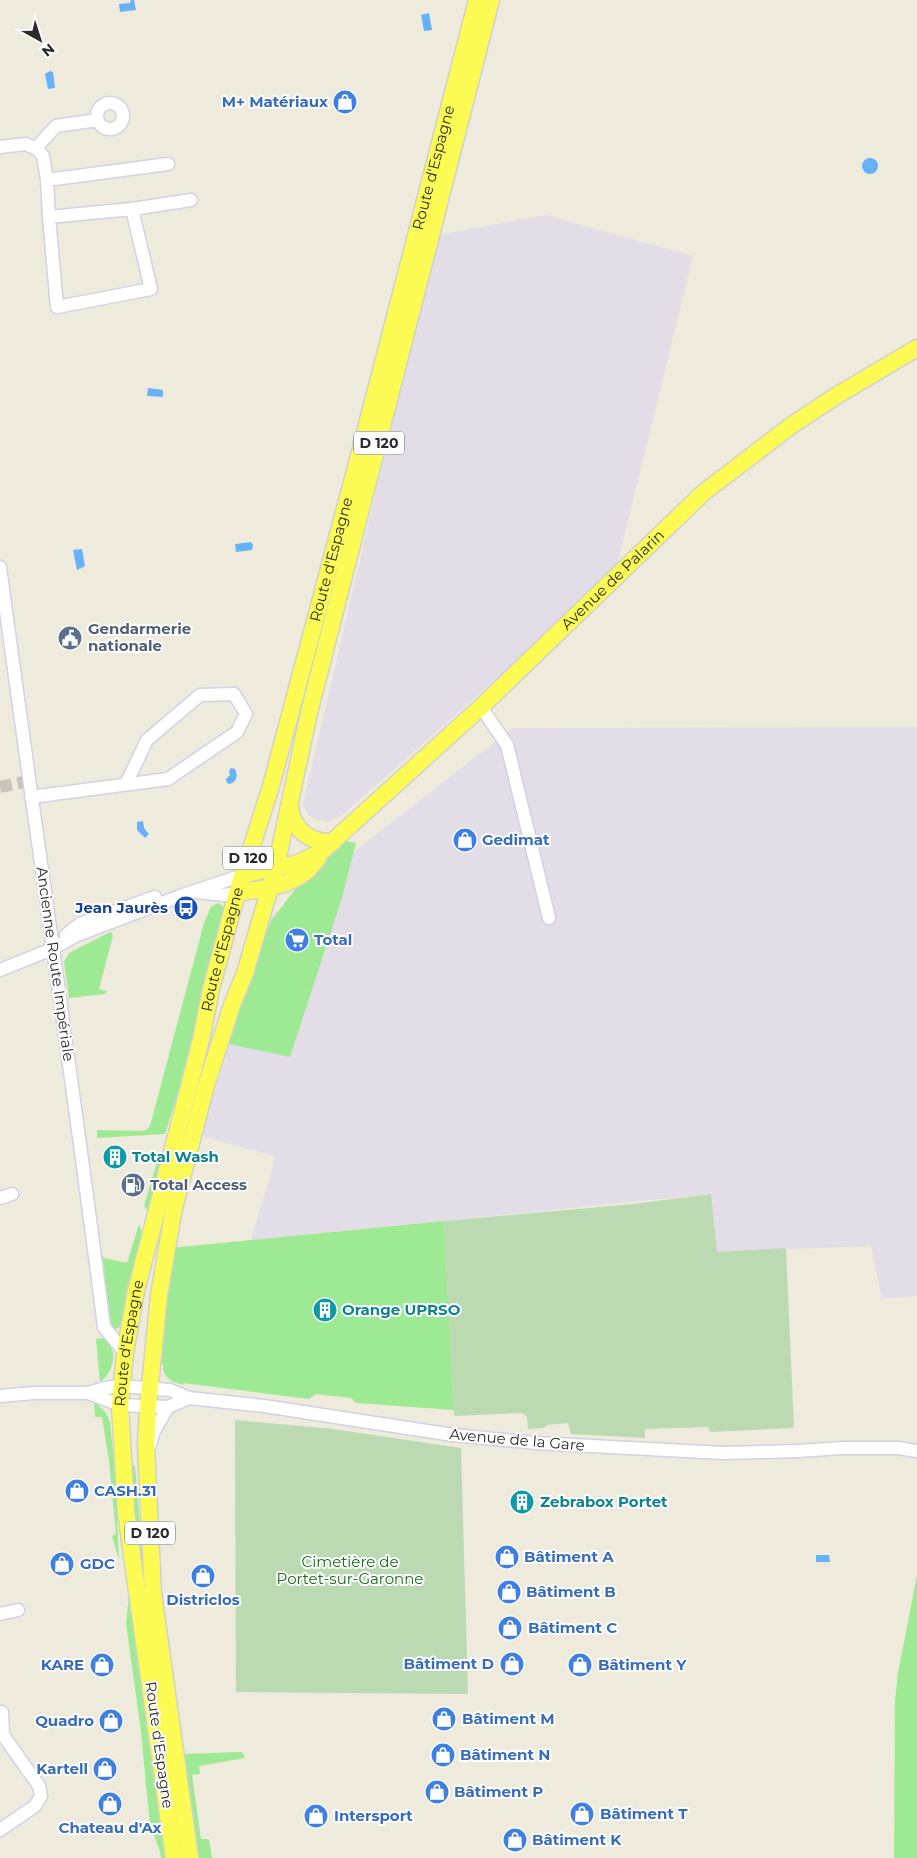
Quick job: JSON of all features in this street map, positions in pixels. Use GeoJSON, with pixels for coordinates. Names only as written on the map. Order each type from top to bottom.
{"type":"FeatureCollection","features":[{"type":"Feature","properties":{"kind":"main road","name":"Route d'Espagne"},"geometry":{"type":"LineString","coordinates":[[174,1858],[126,1512],[120,1405],[125,1354],[136,1291],[201,1040],[211,989],[237,893],[271,786],[477,0]]}},
{"type":"Feature","properties":{"kind":"main road","name":"Route d'Espagne"},"geometry":{"type":"LineString","coordinates":[[190,1858],[153,1593],[146,1456],[149,1388],[159,1295],[174,1208],[206,1086],[232,1005],[245,973],[276,867],[312,703],[491,0]]}},
{"type":"Feature","properties":{"kind":"main road","name":"Avenue de Palarin"},"geometry":{"type":"LineString","coordinates":[[237,893],[280,886],[298,877],[313,865],[327,847],[482,707],[703,493],[792,425],[844,391],[917,348]]}},
{"type":"Feature","properties":{"kind":"main road"},"geometry":{"type":"LineString","coordinates":[[290,799],[291,814],[297,827],[302,833],[327,847]]}},
{"type":"Feature","properties":{"kind":"main road","name":"Avenue de Palarin"},"geometry":{"type":"LineString","coordinates":[[243,875],[296,864],[327,847]]}},
{"type":"Feature","properties":{"kind":"street"},"geometry":{"type":"LineString","coordinates":[[36,148],[56,126],[97,120]]}},
{"type":"Feature","properties":{"kind":"street"},"geometry":{"type":"LineString","coordinates":[[0,147],[26,144],[36,148],[42,156],[47,180],[57,307],[151,289],[132,208]]}},
{"type":"Feature","properties":{"kind":"street"},"geometry":{"type":"LineString","coordinates":[[47,180],[168,164]]}},
{"type":"Feature","properties":{"kind":"street"},"geometry":{"type":"LineString","coordinates":[[49,217],[191,200]]}},
{"type":"Feature","properties":{"kind":"street","name":"Ancienne Route Impériale"},"geometry":{"type":"LineString","coordinates":[[0,567],[6,654],[31,797],[52,949],[62,1005],[104,1326],[125,1354]]}},
{"type":"Feature","properties":{"kind":"street"},"geometry":{"type":"LineString","coordinates":[[31,797],[168,779],[237,732],[246,714],[234,694],[200,694],[147,740],[126,784]]}},
{"type":"Feature","properties":{"kind":"street"},"geometry":{"type":"LineString","coordinates":[[482,707],[507,745],[548,918]]}},
{"type":"Feature","properties":{"kind":"street"},"geometry":{"type":"LineString","coordinates":[[0,970],[52,949],[74,936],[180,896],[243,875]]}},
{"type":"Feature","properties":{"kind":"street"},"geometry":{"type":"LineString","coordinates":[[195,891],[224,895],[237,893]]}},
{"type":"Feature","properties":{"kind":"street"},"geometry":{"type":"LineString","coordinates":[[0,1396],[88,1393],[122,1381],[149,1388],[170,1390],[189,1398]]}},
{"type":"Feature","properties":{"kind":"street","name":"Avenue de la Gare"},"geometry":{"type":"LineString","coordinates":[[88,1393],[120,1405],[168,1407],[189,1398],[264,1406],[453,1435],[536,1443],[723,1452],[844,1448],[898,1448],[917,1451]]}},
{"type":"Feature","properties":{"kind":"street","name":"Route d'Espagne"},"geometry":{"type":"LineString","coordinates":[[146,1456],[154,1431],[168,1407]]}},
{"type":"Feature","properties":{"kind":"street"},"geometry":{"type":"LineString","coordinates":[[0,1614],[18,1610]]}},
{"type":"Feature","properties":{"kind":"street"},"geometry":{"type":"LineString","coordinates":[[0,1830],[35,1806],[41,1796],[40,1786],[3,1735],[2,1712]]}},
{"type":"Feature","properties":{"kind":"shaded area"},"geometry":{"type":"Polygon","coordinates":[[[546,215],[693,256],[615,574],[340,817],[327,822],[316,820],[308,814],[303,804],[436,235],[546,215]]]}},
{"type":"Feature","properties":{"kind":"shaded area"},"geometry":{"type":"Polygon","coordinates":[[[917,727],[917,1296],[882,1299],[871,1246],[717,1252],[710,1194],[251,1240],[273,1167],[274,1156],[201,1136],[269,918],[513,728],[917,727]]]}},
{"type":"Feature","properties":{"kind":"green space"},"geometry":{"type":"Polygon","coordinates":[[[345,841],[356,843],[342,898],[290,1057],[229,1044],[239,1002],[271,921],[300,883],[345,841]]]}},
{"type":"Feature","properties":{"kind":"green space"},"geometry":{"type":"Polygon","coordinates":[[[218,903],[223,906],[225,913],[198,1029],[165,1134],[97,1138],[97,1130],[141,1131],[146,1130],[150,1126],[204,923],[211,907],[218,903]]]}},
{"type":"Feature","properties":{"kind":"green space"},"geometry":{"type":"Polygon","coordinates":[[[110,932],[113,936],[99,989],[107,991],[105,994],[69,998],[64,962],[69,953],[110,932]]]}},
{"type":"Feature","properties":{"kind":"green space"},"geometry":{"type":"Polygon","coordinates":[[[160,1156],[163,1159],[149,1210],[147,1210],[144,1206],[160,1156]]]}},
{"type":"Feature","properties":{"kind":"green space"},"geometry":{"type":"Polygon","coordinates":[[[711,1194],[717,1252],[786,1248],[794,1428],[710,1432],[708,1427],[645,1429],[645,1438],[571,1434],[568,1423],[528,1429],[527,1417],[522,1413],[454,1416],[444,1221],[633,1204],[711,1194]]]}},
{"type":"Feature","properties":{"kind":"green space"},"geometry":{"type":"Polygon","coordinates":[[[444,1221],[454,1410],[356,1403],[351,1398],[316,1394],[309,1399],[183,1383],[184,1385],[169,1379],[164,1373],[163,1364],[156,1363],[170,1248],[444,1221]]]}},
{"type":"Feature","properties":{"kind":"green space"},"geometry":{"type":"Polygon","coordinates":[[[139,1224],[143,1235],[122,1319],[119,1328],[114,1329],[111,1323],[102,1254],[104,1258],[127,1263],[139,1224]]]}},
{"type":"Feature","properties":{"kind":"green space"},"geometry":{"type":"Polygon","coordinates":[[[105,1338],[112,1348],[113,1361],[109,1373],[100,1382],[96,1339],[105,1338]]]}},
{"type":"Feature","properties":{"kind":"green space"},"geometry":{"type":"Polygon","coordinates":[[[94,1401],[106,1413],[110,1422],[115,1472],[119,1560],[112,1536],[116,1534],[109,1461],[102,1417],[95,1417],[94,1401]]]}},
{"type":"Feature","properties":{"kind":"green space","name":"Cimetière de Portet-sur-Garonne"},"geometry":{"type":"Polygon","coordinates":[[[235,1420],[333,1429],[461,1448],[468,1694],[236,1692],[235,1420]]]}},
{"type":"Feature","properties":{"kind":"green space"},"geometry":{"type":"Polygon","coordinates":[[[130,1465],[135,1466],[145,1583],[169,1757],[134,1526],[130,1465]]]}},
{"type":"Feature","properties":{"kind":"green space"},"geometry":{"type":"Polygon","coordinates":[[[917,1575],[917,1858],[894,1858],[895,1701],[898,1673],[917,1575]]]}},
{"type":"Feature","properties":{"kind":"green space"},"geometry":{"type":"Polygon","coordinates":[[[130,1586],[167,1858],[161,1858],[150,1825],[141,1732],[126,1623],[130,1586]]]}},
{"type":"Feature","properties":{"kind":"green space"},"geometry":{"type":"Polygon","coordinates":[[[242,1752],[245,1758],[199,1766],[200,1774],[192,1775],[201,1839],[209,1839],[212,1858],[196,1858],[182,1754],[242,1752]]]}},
{"type":"Feature","properties":{"kind":"water"},"geometry":{"type":"Polygon","coordinates":[[[131,0],[134,0],[136,10],[120,12],[119,4],[130,3],[131,0]]]}},
{"type":"Feature","properties":{"kind":"water"},"geometry":{"type":"Polygon","coordinates":[[[429,13],[432,30],[424,31],[421,15],[429,13]]]}},
{"type":"Feature","properties":{"kind":"water"},"geometry":{"type":"Polygon","coordinates":[[[50,71],[53,72],[55,88],[48,89],[45,74],[50,71]]]}},
{"type":"Feature","properties":{"kind":"water"},"geometry":{"type":"Polygon","coordinates":[[[870,158],[876,160],[878,166],[876,172],[870,174],[864,172],[862,166],[864,160],[870,158]]]}},
{"type":"Feature","properties":{"kind":"water"},"geometry":{"type":"Polygon","coordinates":[[[148,388],[163,390],[163,397],[147,396],[148,388]]]}},
{"type":"Feature","properties":{"kind":"water"},"geometry":{"type":"Polygon","coordinates":[[[251,542],[253,545],[252,550],[236,552],[235,544],[251,542]]]}},
{"type":"Feature","properties":{"kind":"water"},"geometry":{"type":"Polygon","coordinates":[[[82,549],[85,566],[77,570],[73,550],[82,549]]]}},
{"type":"Feature","properties":{"kind":"water"},"geometry":{"type":"Polygon","coordinates":[[[231,768],[235,769],[237,776],[234,782],[230,784],[227,783],[226,779],[230,775],[229,771],[231,768]]]}},
{"type":"Feature","properties":{"kind":"water"},"geometry":{"type":"Polygon","coordinates":[[[143,821],[144,828],[149,834],[145,838],[137,830],[137,822],[143,821]]]}},
{"type":"Feature","properties":{"kind":"water"},"geometry":{"type":"Polygon","coordinates":[[[816,1555],[829,1555],[830,1562],[816,1562],[816,1555]]]}},
{"type":"Feature","properties":{"kind":"tunnel"},"geometry":{"type":"LineString","coordinates":[[0,787],[29,781]]}},
{"type":"Feature","properties":{"kind":"place","name":"M+ Matériaux"},"geometry":{"type":"Point","coordinates":[345,102]}},
{"type":"Feature","properties":{"kind":"place","name":"Gendarmerie nationale"},"geometry":{"type":"Point","coordinates":[70,638]}},
{"type":"Feature","properties":{"kind":"place","name":"Gedimat"},"geometry":{"type":"Point","coordinates":[465,840]}},
{"type":"Feature","properties":{"kind":"place","name":"Jean Jaurès"},"geometry":{"type":"Point","coordinates":[186,908]}},
{"type":"Feature","properties":{"kind":"place","name":"Total"},"geometry":{"type":"Point","coordinates":[297,940]}},
{"type":"Feature","properties":{"kind":"place","name":"Total Wash"},"geometry":{"type":"Point","coordinates":[115,1157]}},
{"type":"Feature","properties":{"kind":"place","name":"Total Access"},"geometry":{"type":"Point","coordinates":[133,1185]}},
{"type":"Feature","properties":{"kind":"place","name":"Orange UPRSO"},"geometry":{"type":"Point","coordinates":[325,1310]}},
{"type":"Feature","properties":{"kind":"place","name":"CASH.31"},"geometry":{"type":"Point","coordinates":[77,1491]}},
{"type":"Feature","properties":{"kind":"place","name":"Zebrabox Portet"},"geometry":{"type":"Point","coordinates":[522,1502]}},
{"type":"Feature","properties":{"kind":"place","name":"Bâtiment A"},"geometry":{"type":"Point","coordinates":[507,1557]}},
{"type":"Feature","properties":{"kind":"place","name":"GDC"},"geometry":{"type":"Point","coordinates":[62,1564]}},
{"type":"Feature","properties":{"kind":"place","name":"Districlos"},"geometry":{"type":"Point","coordinates":[203,1576]}},
{"type":"Feature","properties":{"kind":"place","name":"Bâtiment B"},"geometry":{"type":"Point","coordinates":[509,1592]}},
{"type":"Feature","properties":{"kind":"place","name":"Bâtiment C"},"geometry":{"type":"Point","coordinates":[510,1628]}},
{"type":"Feature","properties":{"kind":"place","name":"Bâtiment D"},"geometry":{"type":"Point","coordinates":[512,1664]}},
{"type":"Feature","properties":{"kind":"place","name":"KARE"},"geometry":{"type":"Point","coordinates":[102,1665]}},
{"type":"Feature","properties":{"kind":"place","name":"Bâtiment Y"},"geometry":{"type":"Point","coordinates":[580,1665]}},
{"type":"Feature","properties":{"kind":"place","name":"Bâtiment M"},"geometry":{"type":"Point","coordinates":[444,1719]}},
{"type":"Feature","properties":{"kind":"place","name":"Quadro"},"geometry":{"type":"Point","coordinates":[111,1721]}},
{"type":"Feature","properties":{"kind":"place","name":"Bâtiment N"},"geometry":{"type":"Point","coordinates":[443,1755]}},
{"type":"Feature","properties":{"kind":"place","name":"Kartell"},"geometry":{"type":"Point","coordinates":[105,1769]}},
{"type":"Feature","properties":{"kind":"place","name":"Bâtiment P"},"geometry":{"type":"Point","coordinates":[437,1792]}},
{"type":"Feature","properties":{"kind":"place","name":"Chateau d'Ax"},"geometry":{"type":"Point","coordinates":[110,1804]}},
{"type":"Feature","properties":{"kind":"place","name":"Bâtiment T"},"geometry":{"type":"Point","coordinates":[582,1814]}},
{"type":"Feature","properties":{"kind":"place","name":"Intersport"},"geometry":{"type":"Point","coordinates":[316,1816]}},
{"type":"Feature","properties":{"kind":"place","name":"Bâtiment K"},"geometry":{"type":"Point","coordinates":[515,1840]}}]}
